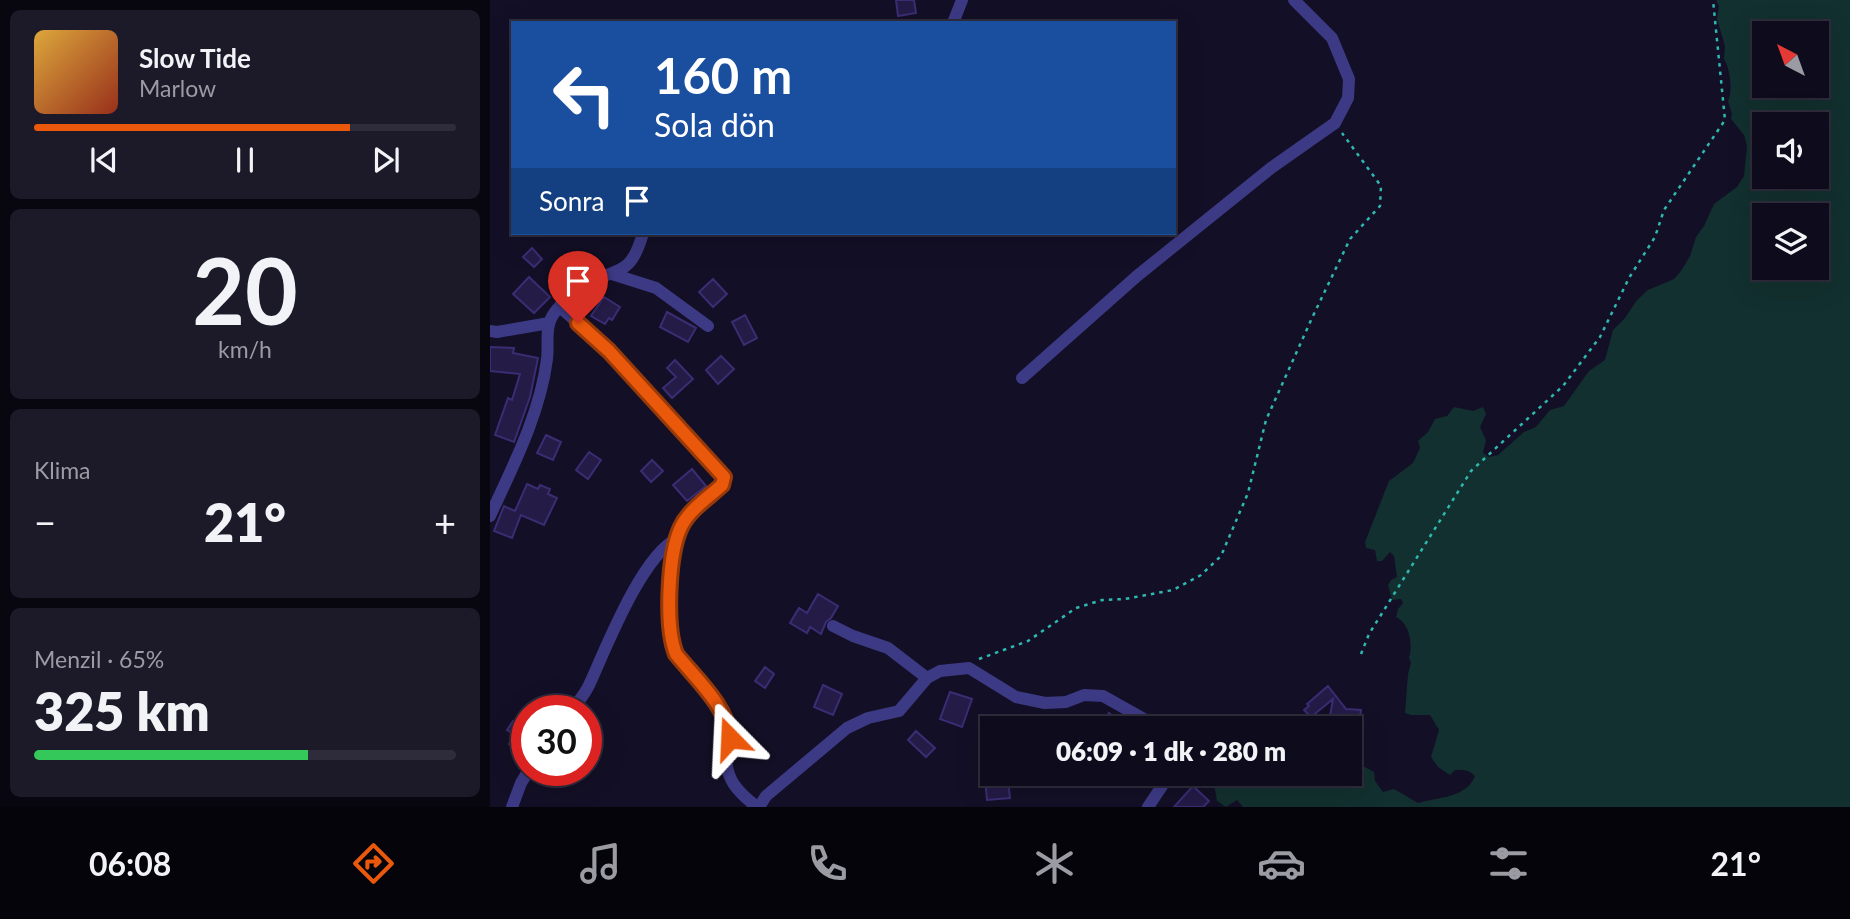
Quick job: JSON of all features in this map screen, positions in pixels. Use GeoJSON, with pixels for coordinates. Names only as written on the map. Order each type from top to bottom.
{"type":"FeatureCollection","features":[{"type":"Feature","properties":{"kind":"street"},"geometry":{"type":"LineString","coordinates":[[954,21],[962,0]]}},
{"type":"Feature","properties":{"kind":"street"},"geometry":{"type":"LineString","coordinates":[[1022,378],[1137,276],[1271,168],[1335,123],[1349,98],[1349,79],[1332,37],[1294,0]]}},
{"type":"Feature","properties":{"kind":"street"},"geometry":{"type":"LineString","coordinates":[[490,516],[530,427],[547,360],[548,323],[560,307],[583,286],[621,270],[638,251],[642,235]]}},
{"type":"Feature","properties":{"kind":"street"},"geometry":{"type":"LineString","coordinates":[[612,274],[656,289],[708,326]]}},
{"type":"Feature","properties":{"kind":"street"},"geometry":{"type":"LineString","coordinates":[[560,307],[609,351],[724,477],[722,485],[682,525],[677,539],[668,612],[672,645],[676,654],[723,712],[729,724],[729,775],[740,794],[758,807],[766,796],[829,742],[868,718],[899,711],[927,678],[940,671],[969,668],[1016,697],[1045,703],[1066,702],[1084,695],[1103,696],[1139,716]]}},
{"type":"Feature","properties":{"kind":"street"},"geometry":{"type":"LineString","coordinates":[[492,329],[548,323]]}},
{"type":"Feature","properties":{"kind":"street"},"geometry":{"type":"LineString","coordinates":[[582,695],[590,684],[605,645],[655,556],[677,539]]}},
{"type":"Feature","properties":{"kind":"street"},"geometry":{"type":"LineString","coordinates":[[833,626],[888,648],[927,678]]}},
{"type":"Feature","properties":{"kind":"street"},"geometry":{"type":"LineString","coordinates":[[512,807],[519,786]]}},
{"type":"Feature","properties":{"kind":"street"},"geometry":{"type":"LineString","coordinates":[[1148,807],[1162,786]]}},
{"type":"Feature","properties":{"kind":"path"},"geometry":{"type":"LineString","coordinates":[[1361,654],[1369,634],[1471,471],[1563,386],[1600,337],[1629,278],[1655,237],[1664,210],[1725,120],[1713,0]]}},
{"type":"Feature","properties":{"kind":"path"},"geometry":{"type":"LineString","coordinates":[[969,668],[979,659],[1028,641],[1076,608],[1102,600],[1150,596],[1188,584],[1221,556],[1248,493],[1266,419],[1350,239],[1380,206],[1381,186],[1335,123]]}},
{"type":"Feature","properties":{"kind":"green space"},"geometry":{"type":"Polygon","coordinates":[[[1716,0],[1850,0],[1850,807],[1243,807],[1237,800],[1226,807],[1217,801],[1213,786],[1362,786],[1362,766],[1374,772],[1375,781],[1383,792],[1394,789],[1418,803],[1459,793],[1471,783],[1475,776],[1470,772],[1455,770],[1450,775],[1438,767],[1431,757],[1439,730],[1430,715],[1405,713],[1411,647],[1407,629],[1396,617],[1403,603],[1401,599],[1392,600],[1388,585],[1397,577],[1394,556],[1390,552],[1382,561],[1377,561],[1375,550],[1366,548],[1365,542],[1389,481],[1413,463],[1420,448],[1418,441],[1428,432],[1435,419],[1447,416],[1454,407],[1473,411],[1483,407],[1486,414],[1480,427],[1486,440],[1483,453],[1489,457],[1498,455],[1524,432],[1536,427],[1550,410],[1564,406],[1589,371],[1605,360],[1613,330],[1637,300],[1648,290],[1674,279],[1681,271],[1714,204],[1737,187],[1744,176],[1747,146],[1744,135],[1731,119],[1728,101],[1730,80],[1724,59],[1725,46],[1717,19],[1719,6],[1716,0]]]}},
{"type":"Feature","properties":{"kind":"building"},"geometry":{"type":"Polygon","coordinates":[[[896,0],[914,0],[916,13],[898,16],[896,0]]]}},
{"type":"Feature","properties":{"kind":"building"},"geometry":{"type":"Polygon","coordinates":[[[532,248],[542,259],[534,267],[523,257],[532,248]]]}},
{"type":"Feature","properties":{"kind":"building"},"geometry":{"type":"Polygon","coordinates":[[[529,277],[550,297],[534,313],[513,294],[529,277]]]}},
{"type":"Feature","properties":{"kind":"building"},"geometry":{"type":"Polygon","coordinates":[[[713,279],[727,294],[713,307],[699,292],[713,279]]]}},
{"type":"Feature","properties":{"kind":"building"},"geometry":{"type":"Polygon","coordinates":[[[604,297],[620,307],[612,320],[609,318],[605,324],[591,316],[604,297]]]}},
{"type":"Feature","properties":{"kind":"building"},"geometry":{"type":"Polygon","coordinates":[[[667,312],[696,328],[688,342],[660,327],[667,312]]]}},
{"type":"Feature","properties":{"kind":"building"},"geometry":{"type":"Polygon","coordinates":[[[745,315],[757,338],[744,345],[732,322],[745,315]]]}},
{"type":"Feature","properties":{"kind":"building"},"geometry":{"type":"Polygon","coordinates":[[[490,347],[514,348],[513,353],[538,358],[530,397],[514,442],[495,435],[508,398],[512,400],[520,374],[490,371],[490,347]]]}},
{"type":"Feature","properties":{"kind":"building"},"geometry":{"type":"Polygon","coordinates":[[[721,356],[734,369],[718,384],[706,370],[721,356]]]}},
{"type":"Feature","properties":{"kind":"building"},"geometry":{"type":"Polygon","coordinates":[[[675,360],[693,379],[672,398],[663,388],[676,377],[667,368],[675,360]]]}},
{"type":"Feature","properties":{"kind":"building"},"geometry":{"type":"Polygon","coordinates":[[[546,435],[561,442],[553,460],[537,453],[546,435]]]}},
{"type":"Feature","properties":{"kind":"building"},"geometry":{"type":"Polygon","coordinates":[[[589,452],[601,460],[588,479],[576,470],[589,452]]]}},
{"type":"Feature","properties":{"kind":"building"},"geometry":{"type":"Polygon","coordinates":[[[652,460],[663,471],[651,482],[641,471],[652,460]]]}},
{"type":"Feature","properties":{"kind":"building"},"geometry":{"type":"Polygon","coordinates":[[[692,469],[706,486],[687,501],[673,485],[692,469]]]}},
{"type":"Feature","properties":{"kind":"building"},"geometry":{"type":"Polygon","coordinates":[[[527,484],[538,489],[540,485],[550,489],[548,494],[557,498],[544,525],[521,515],[512,538],[494,531],[504,506],[515,511],[527,484]]]}},
{"type":"Feature","properties":{"kind":"building"},"geometry":{"type":"Polygon","coordinates":[[[818,594],[838,606],[821,634],[810,627],[807,633],[790,623],[799,608],[807,613],[818,594]]]}},
{"type":"Feature","properties":{"kind":"building"},"geometry":{"type":"Polygon","coordinates":[[[765,667],[774,674],[765,688],[755,681],[765,667]]]}},
{"type":"Feature","properties":{"kind":"building"},"geometry":{"type":"Polygon","coordinates":[[[823,685],[842,694],[833,715],[814,707],[823,685]]]}},
{"type":"Feature","properties":{"kind":"building"},"geometry":{"type":"Polygon","coordinates":[[[1328,686],[1346,709],[1361,710],[1360,716],[1330,716],[1333,699],[1310,716],[1304,710],[1309,706],[1307,704],[1328,686]]]}},
{"type":"Feature","properties":{"kind":"building"},"geometry":{"type":"Polygon","coordinates":[[[950,692],[972,699],[962,727],[940,719],[950,692]]]}},
{"type":"Feature","properties":{"kind":"building"},"geometry":{"type":"Polygon","coordinates":[[[916,731],[935,748],[926,757],[908,740],[916,731]]]}},
{"type":"Feature","properties":{"kind":"building"},"geometry":{"type":"Polygon","coordinates":[[[986,786],[1009,786],[1010,798],[987,800],[986,786]]]}},
{"type":"Feature","properties":{"kind":"building"},"geometry":{"type":"Polygon","coordinates":[[[1193,786],[1209,801],[1203,807],[1174,807],[1193,786]]]}},
{"type":"Feature","properties":{"kind":"route"},"geometry":{"type":"LineString","coordinates":[[578,323],[609,351],[724,477],[722,485],[691,513],[682,525],[677,539],[668,612],[672,645],[676,654],[723,712],[729,724],[730,738]]}}]}
